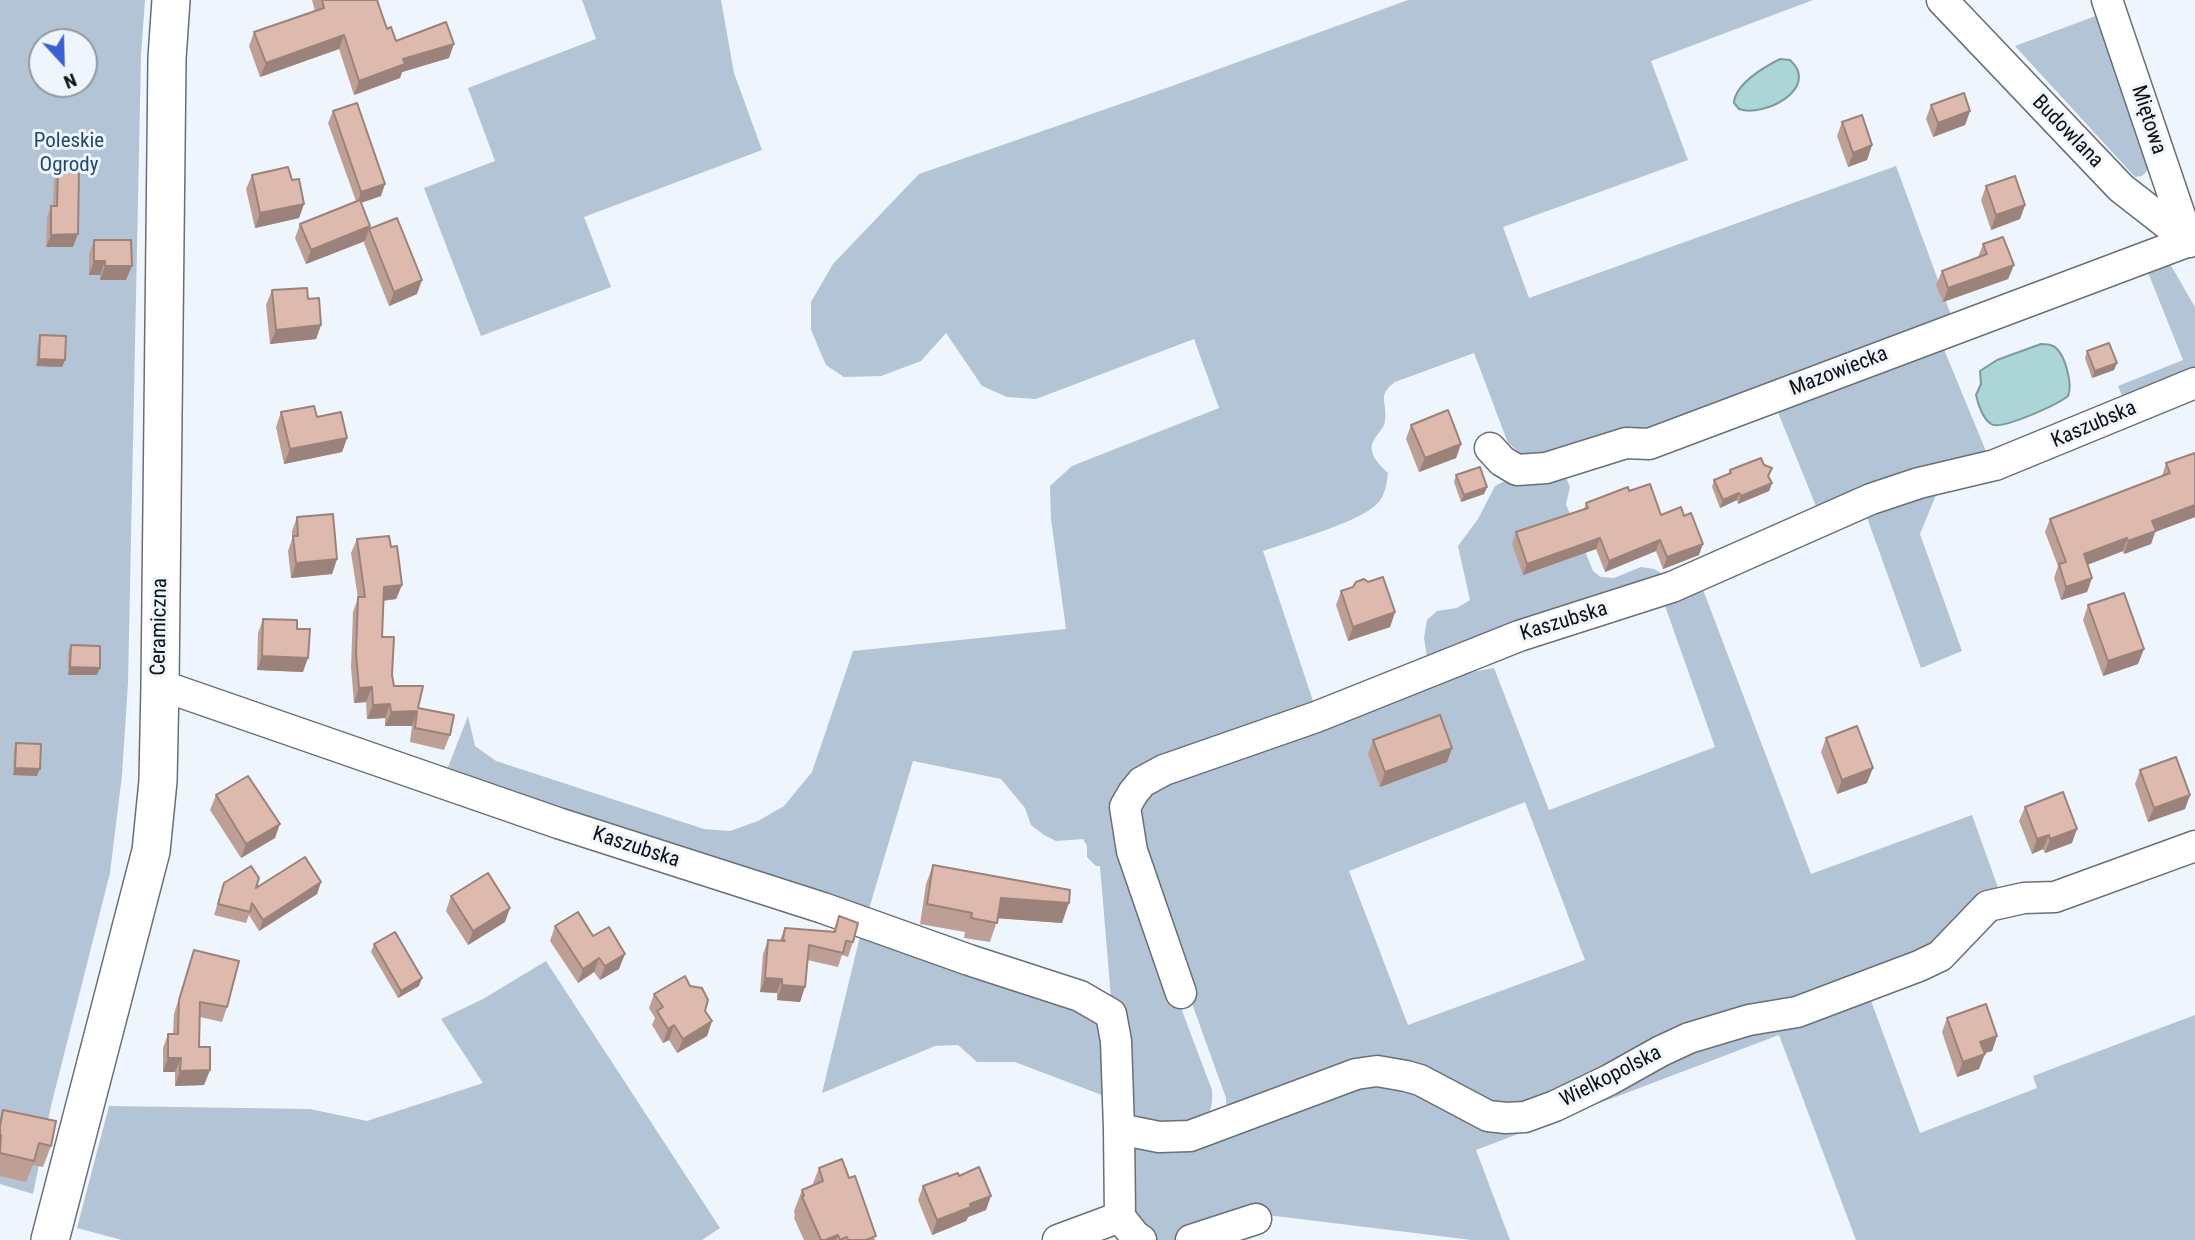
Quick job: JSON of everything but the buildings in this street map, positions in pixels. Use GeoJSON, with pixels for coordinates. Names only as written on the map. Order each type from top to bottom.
{"type":"FeatureCollection","features":[{"type":"Feature","properties":{"kind":"street","name":"Ceramiczna"},"geometry":{"type":"LineString","coordinates":[[50,1240],[151,851],[158,781],[167,58],[171,0]]}},
{"type":"Feature","properties":{"kind":"street","name":"Budowlana"},"geometry":{"type":"LineString","coordinates":[[1942,0],[2122,188],[2192,249]]}},
{"type":"Feature","properties":{"kind":"street","name":"Miętowa"},"geometry":{"type":"LineString","coordinates":[[2107,0],[2192,249]]}},
{"type":"Feature","properties":{"kind":"street","name":"Mazowiecka"},"geometry":{"type":"LineString","coordinates":[[1490,448],[1502,461],[1517,470],[1546,468],[1626,443],[1648,444],[2192,249]]}},
{"type":"Feature","properties":{"kind":"street","name":"Kaszubska"},"geometry":{"type":"LineString","coordinates":[[1181,993],[1126,828],[1125,807],[1142,782],[1189,760],[1316,717],[1507,640],[1681,583],[1883,494],[1995,465],[2195,383]]}},
{"type":"Feature","properties":{"kind":"street","name":"Kaszubska"},"geometry":{"type":"LineString","coordinates":[[160,685],[558,823],[823,908],[1080,996],[1111,1014],[1116,1041],[1119,1129]]}},
{"type":"Feature","properties":{"kind":"street","name":"Wielkopolska"},"geometry":{"type":"LineString","coordinates":[[1119,1129],[1159,1137],[1190,1136],[1356,1074],[1377,1071],[1420,1080],[1488,1116],[1525,1117],[1555,1107],[1689,1038],[1749,1020],[1797,1012],[1940,956],[1988,906],[2024,898],[2055,897],[2195,846]]}},
{"type":"Feature","properties":{"kind":"street"},"geometry":{"type":"LineString","coordinates":[[1119,1129],[1120,1217],[1141,1240]]}},
{"type":"Feature","properties":{"kind":"street"},"geometry":{"type":"LineString","coordinates":[[1058,1240],[1120,1217]]}},
{"type":"Feature","properties":{"kind":"street"},"geometry":{"type":"LineString","coordinates":[[1191,1240],[1256,1219]]}},
{"type":"Feature","properties":{"kind":"green space","name":"Poleskie Ogrody"},"geometry":{"type":"Polygon","coordinates":[[[0,0],[145,0],[141,55],[128,683],[122,775],[110,873],[51,1106],[33,1194],[0,1184],[0,0]]]}},
{"type":"Feature","properties":{"kind":"green space"},"geometry":{"type":"Polygon","coordinates":[[[582,0],[721,0],[734,73],[762,150],[584,217],[611,287],[481,336],[424,188],[495,161],[468,88],[596,39],[582,0]]]}},
{"type":"Feature","properties":{"kind":"green space"},"geometry":{"type":"Polygon","coordinates":[[[1408,0],[1813,0],[1651,61],[1688,160],[1503,227],[1529,298],[1896,166],[1952,318],[1654,431],[1529,460],[1508,443],[1474,353],[1395,382],[1389,387],[1384,395],[1384,425],[1372,447],[1374,457],[1388,473],[1385,489],[1378,503],[1356,518],[1263,551],[1316,710],[1134,779],[1167,971],[1212,1090],[1212,1103],[1207,1116],[1192,1128],[1131,1118],[1111,998],[1100,866],[1096,866],[1087,857],[1087,846],[1083,839],[1056,841],[1031,825],[1025,808],[1001,779],[913,761],[866,919],[443,780],[468,716],[475,746],[496,761],[704,829],[730,831],[758,821],[784,806],[812,772],[853,651],[1066,629],[1051,519],[1050,486],[1072,466],[1219,408],[1194,339],[1036,399],[1007,397],[982,386],[946,333],[921,361],[881,376],[844,377],[826,365],[811,330],[811,302],[833,264],[919,174],[1408,0]]]}},
{"type":"Feature","properties":{"kind":"green space"},"geometry":{"type":"Polygon","coordinates":[[[2109,11],[2150,168],[2142,176],[2135,177],[2015,46],[2109,11]]]}},
{"type":"Feature","properties":{"kind":"green space"},"geometry":{"type":"Polygon","coordinates":[[[2166,257],[2195,307],[2195,374],[2126,405],[2118,386],[2183,360],[2145,265],[2166,257]]]}},
{"type":"Feature","properties":{"kind":"green space"},"geometry":{"type":"Polygon","coordinates":[[[1941,342],[1990,461],[1818,511],[1775,405],[1941,342]]]}},
{"type":"Feature","properties":{"kind":"green space"},"geometry":{"type":"Polygon","coordinates":[[[1564,473],[1570,487],[1566,504],[1593,571],[1601,577],[1614,578],[1641,567],[1654,569],[1667,577],[1428,663],[1424,638],[1427,620],[1437,611],[1457,608],[1470,600],[1458,546],[1478,519],[1495,486],[1509,479],[1564,473]]]}},
{"type":"Feature","properties":{"kind":"green space"},"geometry":{"type":"Polygon","coordinates":[[[1936,495],[1920,534],[1962,651],[1921,668],[1864,509],[1896,500],[1936,495]]]}},
{"type":"Feature","properties":{"kind":"green space"},"geometry":{"type":"Polygon","coordinates":[[[1699,579],[1811,874],[1972,815],[2001,896],[1939,948],[1518,1113],[1395,1068],[1227,1117],[1226,1098],[1134,842],[1140,794],[1439,678],[1494,668],[1549,810],[1715,747],[1664,603],[1699,579]],[[1525,802],[1349,871],[1408,1025],[1585,960],[1525,802]]]}},
{"type":"Feature","properties":{"kind":"green space"},"geometry":{"type":"Polygon","coordinates":[[[862,928],[1080,1009],[1096,1019],[1104,1029],[1107,1097],[1015,1062],[977,1062],[958,1045],[935,1046],[822,1093],[862,928]]]}},
{"type":"Feature","properties":{"kind":"green space"},"geometry":{"type":"Polygon","coordinates":[[[546,961],[720,1228],[702,1240],[122,1240],[77,1228],[109,1106],[310,1109],[367,1121],[483,1083],[441,1019],[483,999],[546,961]]]}},
{"type":"Feature","properties":{"kind":"green space"},"geometry":{"type":"Polygon","coordinates":[[[1867,990],[1920,1133],[2037,1088],[2033,1076],[2195,1015],[2195,1240],[1856,1240],[1779,1035],[1476,1150],[1510,1240],[1472,1240],[1267,1215],[1174,1240],[1157,1240],[1145,1236],[1134,1225],[1123,1140],[1353,1083],[1399,1084],[1470,1117],[1631,1073],[1867,990]]]}},
{"type":"Feature","properties":{"kind":"shaded area"},"geometry":{"type":"Polygon","coordinates":[[[1780,59],[1790,60],[1798,71],[1799,81],[1794,90],[1774,105],[1750,111],[1739,109],[1734,103],[1739,89],[1759,71],[1780,59]]]}},
{"type":"Feature","properties":{"kind":"shaded area"},"geometry":{"type":"Polygon","coordinates":[[[2041,344],[2053,346],[2061,355],[2069,377],[2068,396],[2006,424],[1991,424],[1983,415],[1976,395],[1981,384],[1980,371],[1997,360],[2041,344]]]}}]}
